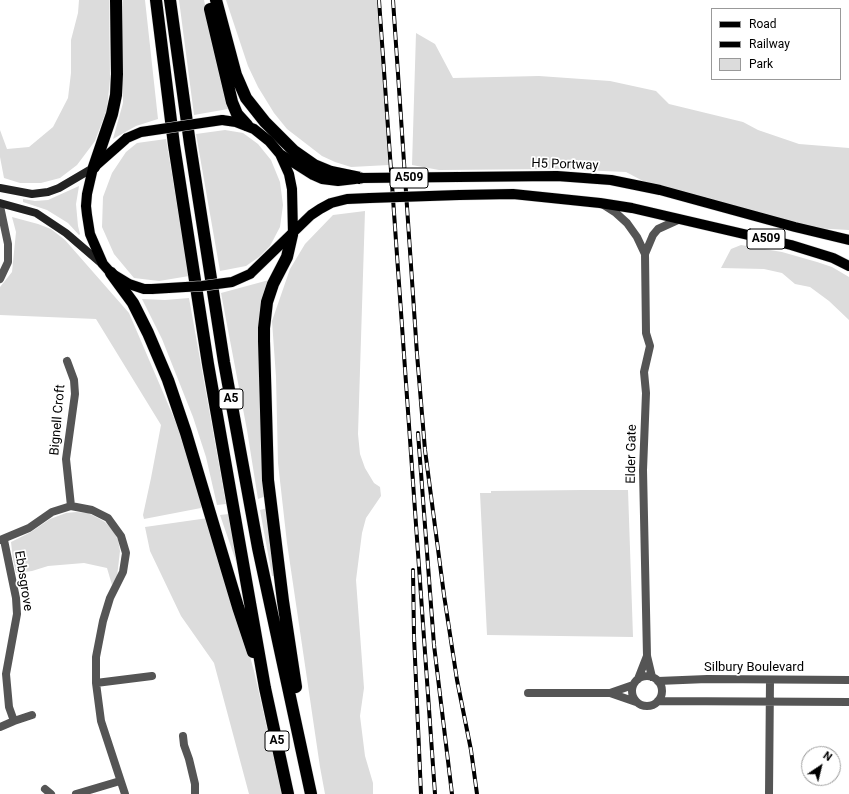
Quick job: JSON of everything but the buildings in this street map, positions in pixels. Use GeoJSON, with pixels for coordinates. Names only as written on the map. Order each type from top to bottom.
{"type":"FeatureCollection","features":[{"type":"Feature","properties":{"kind":"highway"},"geometry":{"type":"LineString","coordinates":[[94,168],[112,114],[116,95],[116,0]]}},
{"type":"Feature","properties":{"kind":"highway","name":"A5"},"geometry":{"type":"LineString","coordinates":[[156,0],[174,145],[207,356],[266,688],[288,794]]}},
{"type":"Feature","properties":{"kind":"highway","name":"A5"},"geometry":{"type":"LineString","coordinates":[[170,0],[190,144],[224,362],[258,548],[311,794]]}},
{"type":"Feature","properties":{"kind":"highway"},"geometry":{"type":"LineString","coordinates":[[208,0],[232,102],[237,114],[247,125]]}},
{"type":"Feature","properties":{"kind":"highway"},"geometry":{"type":"LineString","coordinates":[[216,0],[236,75],[246,98],[265,122],[294,151],[314,165],[331,172],[360,178]]}},
{"type":"Feature","properties":{"kind":"highway"},"geometry":{"type":"LineString","coordinates":[[292,234],[287,257],[273,284],[267,302],[264,328],[268,480],[283,602],[311,794]]}},
{"type":"Feature","properties":{"kind":"highway"},"geometry":{"type":"LineString","coordinates":[[107,269],[133,303],[148,332],[168,380],[186,433],[238,607],[266,688]]}},
{"type":"Feature","properties":{"kind":"main road"},"geometry":{"type":"LineString","coordinates":[[222,120],[247,125],[262,134],[280,154],[289,174],[292,189],[292,234],[250,274],[232,282],[202,286],[144,289],[129,284],[107,269],[90,234],[87,215],[87,194],[94,168],[127,138],[140,132],[222,120]]}},
{"type":"Feature","properties":{"kind":"main road","name":"H5 Portway"},"geometry":{"type":"LineString","coordinates":[[280,154],[322,179],[338,181],[360,178],[557,176],[611,180],[660,190],[795,227],[849,240]]}},
{"type":"Feature","properties":{"kind":"main road","name":"A509"},"geometry":{"type":"LineString","coordinates":[[292,234],[311,215],[331,203],[347,199],[513,194],[600,203],[632,208],[791,245],[834,258],[849,266]]}},
{"type":"Feature","properties":{"kind":"street"},"geometry":{"type":"LineString","coordinates":[[0,188],[32,194],[48,192],[59,188],[94,168]]}},
{"type":"Feature","properties":{"kind":"street","name":"Elder Gate"},"geometry":{"type":"LineString","coordinates":[[600,203],[627,223],[637,237],[645,254],[646,333],[650,346],[644,372],[646,393],[643,470],[647,656],[655,679]]}},
{"type":"Feature","properties":{"kind":"street"},"geometry":{"type":"LineString","coordinates":[[0,279],[8,262],[8,244],[0,205],[14,206],[36,213],[52,222],[107,269]]}},
{"type":"Feature","properties":{"kind":"street","name":"Elder Gate"},"geometry":{"type":"LineString","coordinates":[[645,254],[653,236],[658,229],[680,219]]}},
{"type":"Feature","properties":{"kind":"street","name":"Bignell Croft"},"geometry":{"type":"LineString","coordinates":[[67,361],[74,380],[75,394],[66,459],[71,506]]}},
{"type":"Feature","properties":{"kind":"street"},"geometry":{"type":"LineString","coordinates":[[2,540],[29,528],[52,512],[71,506],[92,510],[108,518],[121,536],[126,553],[123,572],[110,598],[103,621],[96,657],[96,683],[101,721],[125,794]]}},
{"type":"Feature","properties":{"kind":"street","name":"Ebbsgrove"},"geometry":{"type":"LineString","coordinates":[[2,540],[16,598],[17,614],[6,674],[9,707],[14,721]]}},
{"type":"Feature","properties":{"kind":"street","name":"Elder Gate"},"geometry":{"type":"LineString","coordinates":[[635,682],[647,656]]}},
{"type":"Feature","properties":{"kind":"street"},"geometry":{"type":"LineString","coordinates":[[96,683],[152,676]]}},
{"type":"Feature","properties":{"kind":"street"},"geometry":{"type":"LineString","coordinates":[[610,693],[647,676],[655,679],[661,688],[658,701]]}},
{"type":"Feature","properties":{"kind":"street","name":"Silbury Boulevard"},"geometry":{"type":"LineString","coordinates":[[655,679],[849,680]]}},
{"type":"Feature","properties":{"kind":"street"},"geometry":{"type":"LineString","coordinates":[[769,794],[770,680]]}},
{"type":"Feature","properties":{"kind":"street"},"geometry":{"type":"LineString","coordinates":[[635,682],[632,690],[632,697],[636,702]]}},
{"type":"Feature","properties":{"kind":"street"},"geometry":{"type":"LineString","coordinates":[[528,693],[610,693],[643,706],[649,706],[658,701],[849,702]]}},
{"type":"Feature","properties":{"kind":"street"},"geometry":{"type":"LineString","coordinates":[[0,727],[32,715]]}},
{"type":"Feature","properties":{"kind":"street"},"geometry":{"type":"LineString","coordinates":[[183,736],[184,745],[195,784],[195,794]]}},
{"type":"Feature","properties":{"kind":"street"},"geometry":{"type":"LineString","coordinates":[[76,794],[120,781]]}},
{"type":"Feature","properties":{"kind":"green space"},"geometry":{"type":"Polygon","coordinates":[[[79,0],[109,0],[110,79],[107,109],[95,141],[77,165],[60,178],[41,183],[20,183],[4,178],[0,157],[0,130],[7,149],[29,147],[53,127],[68,98],[71,73],[71,40],[78,13],[79,0]]]}},
{"type":"Feature","properties":{"kind":"green space"},"geometry":{"type":"Polygon","coordinates":[[[123,0],[145,0],[158,119],[136,126],[113,139],[123,103],[123,0]]]}},
{"type":"Feature","properties":{"kind":"green space"},"geometry":{"type":"Polygon","coordinates":[[[179,0],[204,0],[228,109],[194,115],[179,0]]]}},
{"type":"Feature","properties":{"kind":"green space"},"geometry":{"type":"Polygon","coordinates":[[[226,0],[379,0],[389,165],[351,167],[335,162],[322,156],[287,129],[274,113],[258,87],[248,66],[226,0]]]}},
{"type":"Feature","properties":{"kind":"green space"},"geometry":{"type":"Polygon","coordinates":[[[416,33],[435,44],[453,78],[539,76],[610,81],[656,91],[669,104],[743,122],[758,130],[799,144],[849,148],[849,230],[795,227],[660,190],[626,172],[557,169],[439,170],[412,165],[416,33]]]}},
{"type":"Feature","properties":{"kind":"green space"},"geometry":{"type":"Polygon","coordinates":[[[225,130],[243,133],[258,144],[271,160],[280,182],[283,205],[280,227],[270,246],[259,257],[246,266],[220,271],[196,134],[225,130]]]}},
{"type":"Feature","properties":{"kind":"green space"},"geometry":{"type":"Polygon","coordinates":[[[166,139],[189,276],[159,281],[134,278],[114,254],[102,227],[103,197],[112,173],[126,152],[137,143],[166,139]]]}},
{"type":"Feature","properties":{"kind":"green space"},"geometry":{"type":"Polygon","coordinates":[[[79,186],[76,204],[79,235],[68,223],[47,210],[23,202],[23,199],[35,201],[48,200],[79,186]]]}},
{"type":"Feature","properties":{"kind":"green space"},"geometry":{"type":"Polygon","coordinates":[[[365,211],[358,434],[360,454],[365,468],[374,483],[380,487],[381,496],[366,518],[362,533],[356,580],[364,688],[360,716],[365,756],[373,783],[373,794],[325,794],[287,543],[278,463],[276,377],[272,321],[290,269],[305,244],[333,215],[365,211]]]}},
{"type":"Feature","properties":{"kind":"green space"},"geometry":{"type":"Polygon","coordinates":[[[12,217],[51,229],[65,240],[129,313],[177,425],[201,502],[201,508],[144,519],[143,515],[161,425],[96,319],[0,315],[0,287],[12,272],[16,232],[12,217]]]}},
{"type":"Feature","properties":{"kind":"green space"},"geometry":{"type":"Polygon","coordinates":[[[741,245],[782,252],[817,262],[832,267],[849,277],[849,320],[829,301],[810,287],[795,284],[782,273],[764,269],[721,268],[731,249],[741,245]]]}},
{"type":"Feature","properties":{"kind":"green space"},"geometry":{"type":"Polygon","coordinates":[[[269,280],[260,327],[260,402],[266,496],[258,499],[247,430],[221,293],[269,280]]]}},
{"type":"Feature","properties":{"kind":"green space"},"geometry":{"type":"Polygon","coordinates":[[[189,298],[226,504],[217,505],[206,457],[193,417],[162,339],[142,299],[165,300],[189,298]]]}},
{"type":"Feature","properties":{"kind":"green space"},"geometry":{"type":"Polygon","coordinates":[[[628,490],[633,637],[487,635],[480,493],[491,493],[491,491],[628,490]]]}},
{"type":"Feature","properties":{"kind":"green space"},"geometry":{"type":"Polygon","coordinates":[[[268,508],[276,576],[272,576],[260,510],[268,508]]]}},
{"type":"Feature","properties":{"kind":"green space"},"geometry":{"type":"Polygon","coordinates":[[[66,513],[88,513],[105,522],[113,530],[118,540],[120,551],[117,577],[112,585],[107,568],[84,563],[48,566],[32,571],[16,573],[11,542],[31,532],[50,519],[66,513]]]}},
{"type":"Feature","properties":{"kind":"green space"},"geometry":{"type":"Polygon","coordinates":[[[229,514],[240,573],[220,515],[229,514]]]}},
{"type":"Feature","properties":{"kind":"green space"},"geometry":{"type":"Polygon","coordinates":[[[208,518],[236,605],[254,671],[282,794],[249,794],[214,663],[181,616],[150,551],[145,527],[208,518]]]}},
{"type":"Feature","properties":{"kind":"railway"},"geometry":{"type":"LineString","coordinates":[[379,0],[435,794]]}},
{"type":"Feature","properties":{"kind":"railway"},"geometry":{"type":"LineString","coordinates":[[393,0],[425,450],[444,595],[457,680],[471,750],[477,794]]}},
{"type":"Feature","properties":{"kind":"railway"},"geometry":{"type":"LineString","coordinates":[[418,433],[434,645],[452,794]]}},
{"type":"Feature","properties":{"kind":"railway"},"geometry":{"type":"LineString","coordinates":[[413,570],[414,636],[421,794]]}}]}
